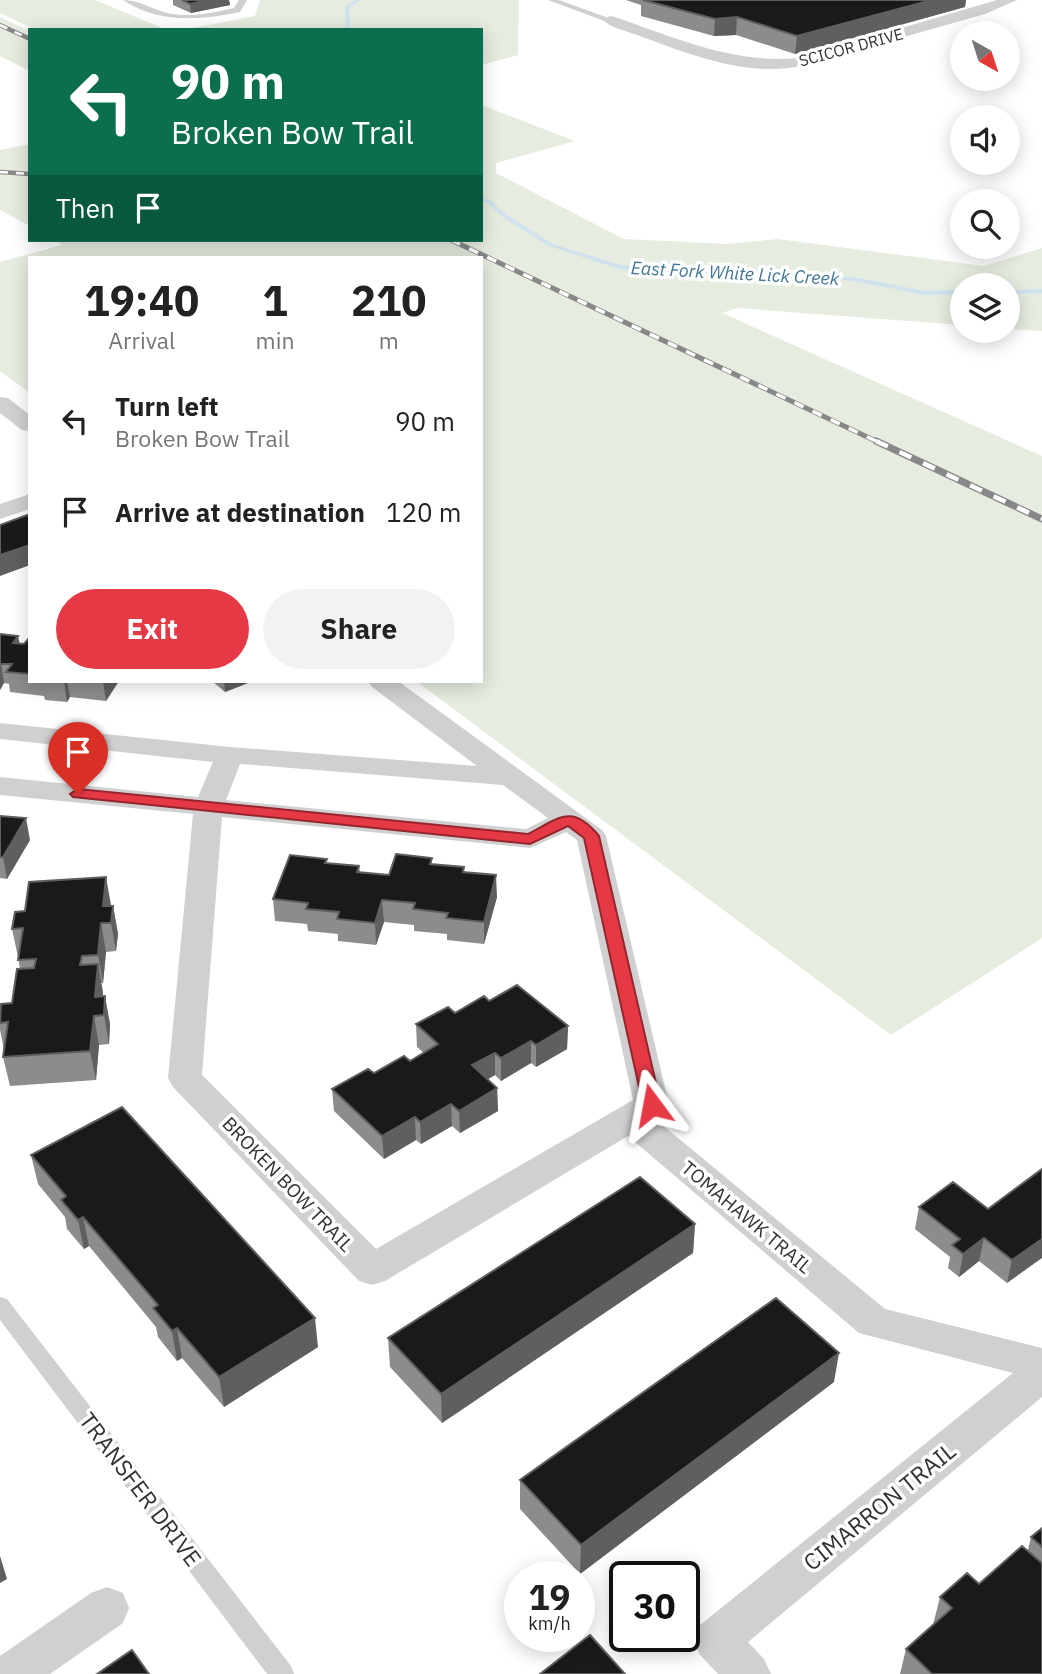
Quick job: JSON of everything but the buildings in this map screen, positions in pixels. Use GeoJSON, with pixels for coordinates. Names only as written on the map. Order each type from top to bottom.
{"type":"FeatureCollection","features":[{"type":"Feature","properties":{"kind":"street","name":"SCICOR DRIVE"},"geometry":{"type":"LineString","coordinates":[[610,20],[732,61],[775,65],[825,55],[1010,0]]}},
{"type":"Feature","properties":{"kind":"street"},"geometry":{"type":"LineString","coordinates":[[0,403],[28,424]]}},
{"type":"Feature","properties":{"kind":"street"},"geometry":{"type":"LineString","coordinates":[[0,512],[28,502]]}},
{"type":"Feature","properties":{"kind":"street"},"geometry":{"type":"LineString","coordinates":[[383,683],[591,836],[652,1105],[630,1118]]}},
{"type":"Feature","properties":{"kind":"street"},"geometry":{"type":"LineString","coordinates":[[0,731],[230,755],[514,778]]}},
{"type":"Feature","properties":{"kind":"street","name":"BROKEN BOW TRAIL"},"geometry":{"type":"LineString","coordinates":[[230,755],[208,808],[184,1078],[372,1270],[630,1118]]}},
{"type":"Feature","properties":{"kind":"street"},"geometry":{"type":"LineString","coordinates":[[0,786],[530,839],[569,819]]}},
{"type":"Feature","properties":{"kind":"street","name":"TOMAHAWK TRAIL"},"geometry":{"type":"LineString","coordinates":[[630,1118],[873,1322],[1042,1364]]}},
{"type":"Feature","properties":{"kind":"street","name":"CIMARRON TRAIL"},"geometry":{"type":"LineString","coordinates":[[748,1674],[716,1640],[1042,1373]]}},
{"type":"Feature","properties":{"kind":"street"},"geometry":{"type":"LineString","coordinates":[[12,1674],[107,1608]]}},
{"type":"Feature","properties":{"kind":"lane"},"geometry":{"type":"LineString","coordinates":[[127,0],[162,15],[185,19],[237,10],[243,0]]}},
{"type":"Feature","properties":{"kind":"lane"},"geometry":{"type":"LineString","coordinates":[[552,0],[610,20]]}},
{"type":"Feature","properties":{"kind":"lane","name":"TRANSFER DRIVE"},"geometry":{"type":"LineString","coordinates":[[0,1305],[282,1674]]}},
{"type":"Feature","properties":{"kind":"shaded area"},"geometry":{"type":"Polygon","coordinates":[[[0,0],[95,0],[162,28],[32,28],[0,13],[0,0]]]}},
{"type":"Feature","properties":{"kind":"shaded area"},"geometry":{"type":"Polygon","coordinates":[[[260,0],[519,0],[518,55],[483,64],[483,28],[192,28],[255,16],[260,0]]]}},
{"type":"Feature","properties":{"kind":"shaded area"},"geometry":{"type":"Polygon","coordinates":[[[0,17],[28,30],[28,70],[0,56],[0,17]]]}},
{"type":"Feature","properties":{"kind":"shaded area"},"geometry":{"type":"Polygon","coordinates":[[[483,106],[575,141],[496,163],[496,173],[624,239],[728,244],[778,239],[984,266],[1007,259],[1020,259],[1020,255],[1042,248],[1042,331],[1020,330],[1020,273],[950,273],[950,324],[737,308],[722,313],[1042,456],[1042,938],[891,1035],[419,683],[483,683],[483,256],[28,256],[28,392],[0,371],[0,262],[62,245],[57,242],[483,242],[483,106]]]}},
{"type":"Feature","properties":{"kind":"shaded area"},"geometry":{"type":"Polygon","coordinates":[[[28,144],[28,225],[0,210],[0,150],[28,144]]]}},
{"type":"Feature","properties":{"kind":"waterway","name":"East Fork White Lick Creek"},"geometry":{"type":"LineString","coordinates":[[346,28],[347,6],[359,0]]}},
{"type":"Feature","properties":{"kind":"waterway","name":"East Fork White Lick Creek"},"geometry":{"type":"LineString","coordinates":[[483,200],[488,201],[506,217],[551,245],[619,267],[854,279],[925,293],[950,292]]}},
{"type":"Feature","properties":{"kind":"waterway","name":"East Fork White Lick Creek"},"geometry":{"type":"LineString","coordinates":[[1020,292],[1042,291]]}},
{"type":"Feature","properties":{"kind":"railway"},"geometry":{"type":"LineString","coordinates":[[0,25],[28,38]]}},
{"type":"Feature","properties":{"kind":"railway"},"geometry":{"type":"LineString","coordinates":[[0,172],[28,174]]}},
{"type":"Feature","properties":{"kind":"railway"},"geometry":{"type":"LineString","coordinates":[[455,242],[880,443]]}},
{"type":"Feature","properties":{"kind":"railway"},"geometry":{"type":"LineString","coordinates":[[876,441],[1042,519]]}},
{"type":"Feature","properties":{"kind":"route"},"geometry":{"type":"LineString","coordinates":[[78,794],[530,839],[569,819],[591,836],[652,1105]]}}]}
